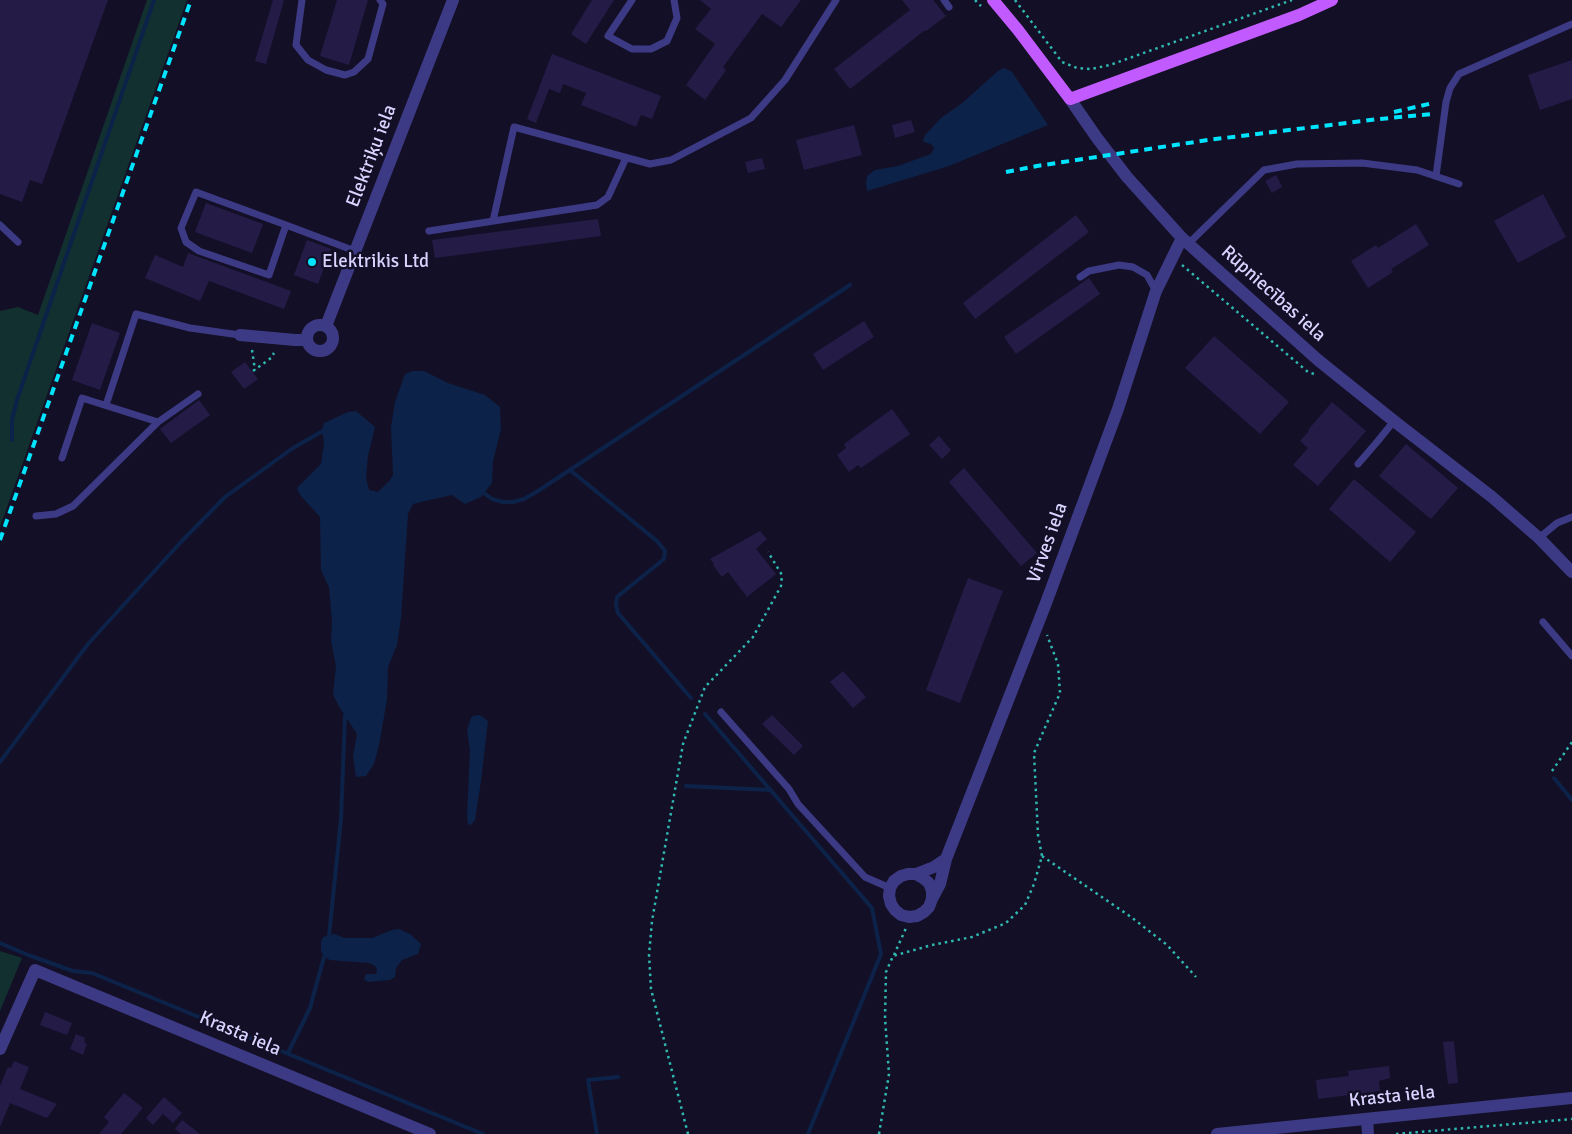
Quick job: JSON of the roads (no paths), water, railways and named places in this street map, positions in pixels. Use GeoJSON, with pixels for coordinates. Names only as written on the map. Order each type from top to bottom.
{"type":"FeatureCollection","features":[{"type":"Feature","properties":{"kind":"main road","name":"Rūpniecības iela"},"geometry":{"type":"LineString","coordinates":[[993,0],[1070,99]]}},
{"type":"Feature","properties":{"kind":"main road"},"geometry":{"type":"LineString","coordinates":[[1070,99],[1319,3],[1332,0]]}},
{"type":"Feature","properties":{"kind":"street","name":"Elektriķu iela"},"geometry":{"type":"LineString","coordinates":[[240,335],[306,340],[310,348],[323,351],[333,342],[332,333],[326,326],[453,0]]}},
{"type":"Feature","properties":{"kind":"street","name":"Rūpniecības iela"},"geometry":{"type":"LineString","coordinates":[[1070,99],[1127,177],[1185,241],[1318,360],[1492,497],[1539,538],[1572,572]]}},
{"type":"Feature","properties":{"kind":"street","name":"Virves iela"},"geometry":{"type":"LineString","coordinates":[[890,888],[890,904],[901,915],[917,916],[930,906],[940,884],[946,859],[1040,618],[1118,409],[1156,291],[1185,241]]}},
{"type":"Feature","properties":{"kind":"street"},"geometry":{"type":"LineString","coordinates":[[306,340],[308,330],[312,327],[321,324],[326,326]]}},
{"type":"Feature","properties":{"kind":"street"},"geometry":{"type":"LineString","coordinates":[[890,888],[900,876],[916,874],[934,867],[946,859]]}},
{"type":"Feature","properties":{"kind":"street"},"geometry":{"type":"LineString","coordinates":[[916,874],[929,883],[932,899]]}},
{"type":"Feature","properties":{"kind":"street","name":"Krasta iela"},"geometry":{"type":"LineString","coordinates":[[0,1050],[35,970],[430,1134]]}},
{"type":"Feature","properties":{"kind":"street","name":"Krasta iela"},"geometry":{"type":"LineString","coordinates":[[1216,1134],[1572,1098]]}},
{"type":"Feature","properties":{"kind":"street"},"geometry":{"type":"LineString","coordinates":[[1367,1119],[1368,1134]]}},
{"type":"Feature","properties":{"kind":"lane"},"geometry":{"type":"LineString","coordinates":[[302,0],[296,45],[308,60],[326,70],[345,74],[354,72],[368,59],[383,4],[380,0]]}},
{"type":"Feature","properties":{"kind":"lane"},"geometry":{"type":"LineString","coordinates":[[632,0],[608,36],[632,49],[651,49],[666,41],[676,18],[674,0]]}},
{"type":"Feature","properties":{"kind":"lane"},"geometry":{"type":"LineString","coordinates":[[493,221],[514,126],[650,164],[671,160],[751,118],[786,80],[836,0]]}},
{"type":"Feature","properties":{"kind":"lane"},"geometry":{"type":"LineString","coordinates":[[944,0],[949,7]]}},
{"type":"Feature","properties":{"kind":"lane"},"geometry":{"type":"LineString","coordinates":[[1436,176],[1446,102],[1450,88],[1459,74],[1572,24]]}},
{"type":"Feature","properties":{"kind":"lane"},"geometry":{"type":"LineString","coordinates":[[429,231],[596,205],[608,197],[626,158]]}},
{"type":"Feature","properties":{"kind":"lane"},"geometry":{"type":"LineString","coordinates":[[1185,241],[1264,170],[1297,164],[1362,163],[1418,170],[1459,184]]}},
{"type":"Feature","properties":{"kind":"lane"},"geometry":{"type":"LineString","coordinates":[[286,225],[269,274],[199,251],[186,242],[181,228],[196,192],[355,250]]}},
{"type":"Feature","properties":{"kind":"lane"},"geometry":{"type":"LineString","coordinates":[[0,225],[18,242]]}},
{"type":"Feature","properties":{"kind":"lane"},"geometry":{"type":"LineString","coordinates":[[1080,277],[1090,271],[1119,265],[1133,267],[1147,275],[1156,291]]}},
{"type":"Feature","properties":{"kind":"lane"},"geometry":{"type":"LineString","coordinates":[[106,405],[136,314],[190,328],[240,335]]}},
{"type":"Feature","properties":{"kind":"lane"},"geometry":{"type":"LineString","coordinates":[[36,516],[56,514],[73,506],[158,422],[198,394]]}},
{"type":"Feature","properties":{"kind":"lane"},"geometry":{"type":"LineString","coordinates":[[62,458],[82,398],[158,422]]}},
{"type":"Feature","properties":{"kind":"lane"},"geometry":{"type":"LineString","coordinates":[[1358,464],[1394,421]]}},
{"type":"Feature","properties":{"kind":"lane"},"geometry":{"type":"LineString","coordinates":[[1539,538],[1557,523],[1572,517]]}},
{"type":"Feature","properties":{"kind":"lane"},"geometry":{"type":"LineString","coordinates":[[1543,622],[1572,656]]}},
{"type":"Feature","properties":{"kind":"lane"},"geometry":{"type":"LineString","coordinates":[[721,712],[789,789],[798,804],[865,877],[890,888]]}},
{"type":"Feature","properties":{"kind":"water"},"geometry":{"type":"Polygon","coordinates":[[[1004,68],[1012,72],[1048,125],[949,166],[867,191],[867,176],[875,170],[898,166],[931,154],[934,148],[923,140],[926,134],[941,118],[1004,68]]]}},
{"type":"Feature","properties":{"kind":"water"},"geometry":{"type":"Polygon","coordinates":[[[413,371],[424,371],[448,383],[485,395],[500,407],[501,429],[493,461],[492,483],[481,497],[465,504],[452,495],[425,501],[413,504],[408,514],[401,618],[397,645],[388,667],[387,700],[379,745],[374,764],[366,776],[356,777],[353,756],[357,734],[333,695],[336,666],[331,641],[332,622],[329,587],[321,570],[320,517],[300,495],[297,488],[321,464],[324,443],[321,432],[324,423],[348,412],[356,411],[375,427],[368,456],[366,478],[369,490],[378,492],[390,480],[393,475],[391,427],[395,402],[405,374],[413,371]]]}},
{"type":"Feature","properties":{"kind":"water"},"geometry":{"type":"Polygon","coordinates":[[[480,715],[488,721],[475,820],[471,825],[468,824],[467,816],[470,751],[467,730],[471,718],[480,715]]]}},
{"type":"Feature","properties":{"kind":"water"},"geometry":{"type":"Polygon","coordinates":[[[399,929],[410,934],[421,944],[418,954],[402,960],[396,968],[395,977],[390,980],[368,982],[364,979],[366,974],[376,974],[375,966],[369,963],[330,960],[324,957],[321,951],[323,937],[334,934],[345,938],[372,938],[399,929]]]}},
{"type":"Feature","properties":{"kind":"waterway"},"geometry":{"type":"LineString","coordinates":[[12,440],[12,420],[17,400],[154,0]]}},
{"type":"Feature","properties":{"kind":"waterway"},"geometry":{"type":"LineString","coordinates":[[484,493],[492,499],[503,502],[524,499],[850,285]]}},
{"type":"Feature","properties":{"kind":"waterway"},"geometry":{"type":"LineString","coordinates":[[0,762],[88,644],[180,543],[225,497],[293,448],[321,432]]}},
{"type":"Feature","properties":{"kind":"waterway"},"geometry":{"type":"LineString","coordinates":[[570,470],[657,541],[665,551],[664,559],[617,597],[616,605],[618,613],[691,698]]}},
{"type":"Feature","properties":{"kind":"waterway"},"geometry":{"type":"LineString","coordinates":[[705,714],[872,908],[881,954],[808,1134]]}},
{"type":"Feature","properties":{"kind":"waterway"},"geometry":{"type":"LineString","coordinates":[[329,936],[341,819],[345,716]]}},
{"type":"Feature","properties":{"kind":"waterway"},"geometry":{"type":"LineString","coordinates":[[1554,778],[1572,800]]}},
{"type":"Feature","properties":{"kind":"waterway"},"geometry":{"type":"LineString","coordinates":[[686,786],[771,790]]}},
{"type":"Feature","properties":{"kind":"waterway"},"geometry":{"type":"LineString","coordinates":[[0,943],[73,971],[92,973],[483,1134]]}},
{"type":"Feature","properties":{"kind":"waterway"},"geometry":{"type":"LineString","coordinates":[[288,1053],[310,1008],[324,957]]}},
{"type":"Feature","properties":{"kind":"waterway"},"geometry":{"type":"LineString","coordinates":[[597,1134],[588,1080],[618,1077]]}},
{"type":"Feature","properties":{"kind":"railway"},"geometry":{"type":"LineString","coordinates":[[0,540],[191,0]]}},
{"type":"Feature","properties":{"kind":"railway"},"geometry":{"type":"LineString","coordinates":[[1394,112],[1433,103]]}},
{"type":"Feature","properties":{"kind":"railway"},"geometry":{"type":"LineString","coordinates":[[1006,172],[1208,140],[1433,114]]}},
{"type":"Feature","properties":{"kind":"place","name":"Elektrikis Ltd"},"geometry":{"type":"Point","coordinates":[312,262]}}]}
